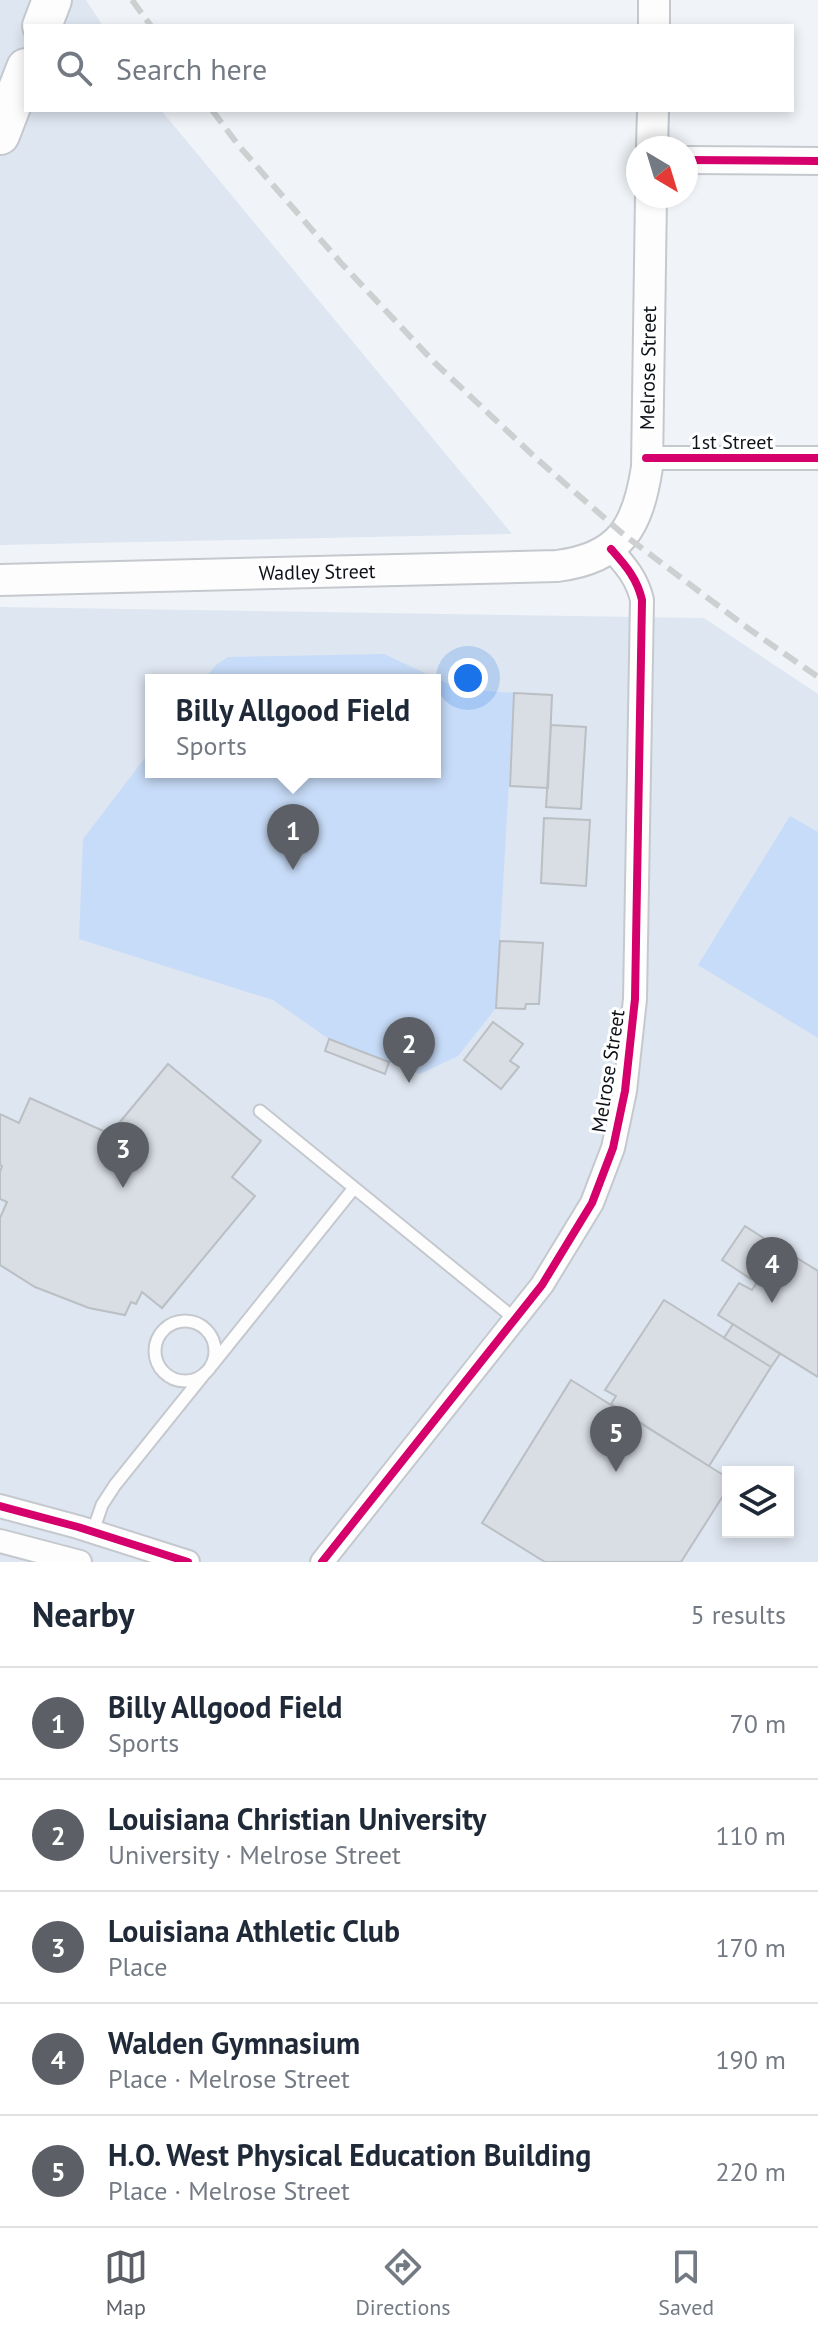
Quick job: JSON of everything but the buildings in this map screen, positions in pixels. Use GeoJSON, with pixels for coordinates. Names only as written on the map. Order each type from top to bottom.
{"type":"FeatureCollection","features":[{"type":"Feature","properties":{"kind":"highway"},"geometry":{"type":"LineString","coordinates":[[43,24],[52,0]]}},
{"type":"Feature","properties":{"kind":"highway"},"geometry":{"type":"LineString","coordinates":[[0,135],[24,73]]}},
{"type":"Feature","properties":{"kind":"main road"},"geometry":{"type":"LineString","coordinates":[[654,0],[654,24]]}},
{"type":"Feature","properties":{"kind":"main road"},"geometry":{"type":"LineString","coordinates":[[652,136],[653,112]]}},
{"type":"Feature","properties":{"kind":"main road","name":"Melrose Street"},"geometry":{"type":"LineString","coordinates":[[617,542],[642,498],[646,458],[651,208]]}},
{"type":"Feature","properties":{"kind":"main road","name":"Wadley Street"},"geometry":{"type":"LineString","coordinates":[[0,580],[557,566],[594,558],[617,542]]}},
{"type":"Feature","properties":{"kind":"street"},"geometry":{"type":"LineString","coordinates":[[698,160],[818,161]]}},
{"type":"Feature","properties":{"kind":"street","name":"1st Street"},"geometry":{"type":"LineString","coordinates":[[646,458],[818,458]]}},
{"type":"Feature","properties":{"kind":"street","name":"Melrose Street"},"geometry":{"type":"LineString","coordinates":[[322,1562],[542,1285],[592,1203],[613,1148],[625,1091],[635,999],[642,600],[617,542]]}},
{"type":"Feature","properties":{"kind":"street"},"geometry":{"type":"LineString","coordinates":[[0,1506],[93,1531],[188,1562]]}},
{"type":"Feature","properties":{"kind":"street"},"geometry":{"type":"LineString","coordinates":[[0,1541],[81,1562],[93,1531]]}},
{"type":"Feature","properties":{"kind":"lane"},"geometry":{"type":"LineString","coordinates":[[260,1111],[515,1319]]}},
{"type":"Feature","properties":{"kind":"lane"},"geometry":{"type":"LineString","coordinates":[[93,1531],[102,1505],[115,1485],[354,1188]]}},
{"type":"Feature","properties":{"kind":"lane"},"geometry":{"type":"LineString","coordinates":[[181,1321],[200,1324],[212,1338],[215,1356],[208,1369],[197,1378],[187,1380],[168,1375],[161,1368],[156,1348],[164,1330],[181,1321]]}},
{"type":"Feature","properties":{"kind":"shaded area"},"geometry":{"type":"Polygon","coordinates":[[[0,0],[86,0],[102,24],[24,24],[24,112],[163,112],[512,534],[0,545],[0,0]]]}},
{"type":"Feature","properties":{"kind":"shaded area"},"geometry":{"type":"Polygon","coordinates":[[[0,607],[704,618],[818,694],[818,1562],[0,1562],[0,607]]]}},
{"type":"Feature","properties":{"kind":"shaded area"},"geometry":{"type":"Polygon","coordinates":[[[384,654],[427,674],[209,674],[228,657],[384,654]]]}},
{"type":"Feature","properties":{"kind":"shaded area"},"geometry":{"type":"Polygon","coordinates":[[[441,681],[459,689],[514,693],[496,1008],[458,1056],[420,1074],[329,1039],[273,1000],[79,939],[83,839],[145,758],[145,778],[441,778],[441,681]]]}},
{"type":"Feature","properties":{"kind":"shaded area"},"geometry":{"type":"Polygon","coordinates":[[[790,816],[818,832],[818,1038],[698,965],[790,816]]]}},
{"type":"Feature","properties":{"kind":"railway"},"geometry":{"type":"LineString","coordinates":[[132,0],[150,24]]}},
{"type":"Feature","properties":{"kind":"railway"},"geometry":{"type":"LineString","coordinates":[[214,112],[239,146],[341,263],[435,363],[537,459],[623,534],[818,677]]}},
{"type":"Feature","properties":{"kind":"cycle path"},"geometry":{"type":"LineString","coordinates":[[698,160],[818,161]]}},
{"type":"Feature","properties":{"kind":"cycle path"},"geometry":{"type":"LineString","coordinates":[[646,458],[818,458]]}},
{"type":"Feature","properties":{"kind":"cycle path"},"geometry":{"type":"LineString","coordinates":[[322,1562],[542,1285],[592,1203],[613,1148],[625,1091],[635,999],[642,600],[634,578],[611,549]]}},
{"type":"Feature","properties":{"kind":"cycle path"},"geometry":{"type":"LineString","coordinates":[[0,1506],[188,1562]]}},
{"type":"Feature","properties":{"kind":"place","name":"Billy Allgood Field"},"geometry":{"type":"Point","coordinates":[293,870]}},
{"type":"Feature","properties":{"kind":"place","name":"Louisiana Christian University"},"geometry":{"type":"Point","coordinates":[409,1083]}},
{"type":"Feature","properties":{"kind":"place","name":"Louisiana Athletic Club"},"geometry":{"type":"Point","coordinates":[123,1188]}},
{"type":"Feature","properties":{"kind":"place","name":"Walden Gymnasium"},"geometry":{"type":"Point","coordinates":[772,1303]}},
{"type":"Feature","properties":{"kind":"place","name":"H.O. West Physical Education Building"},"geometry":{"type":"Point","coordinates":[616,1472]}}]}
